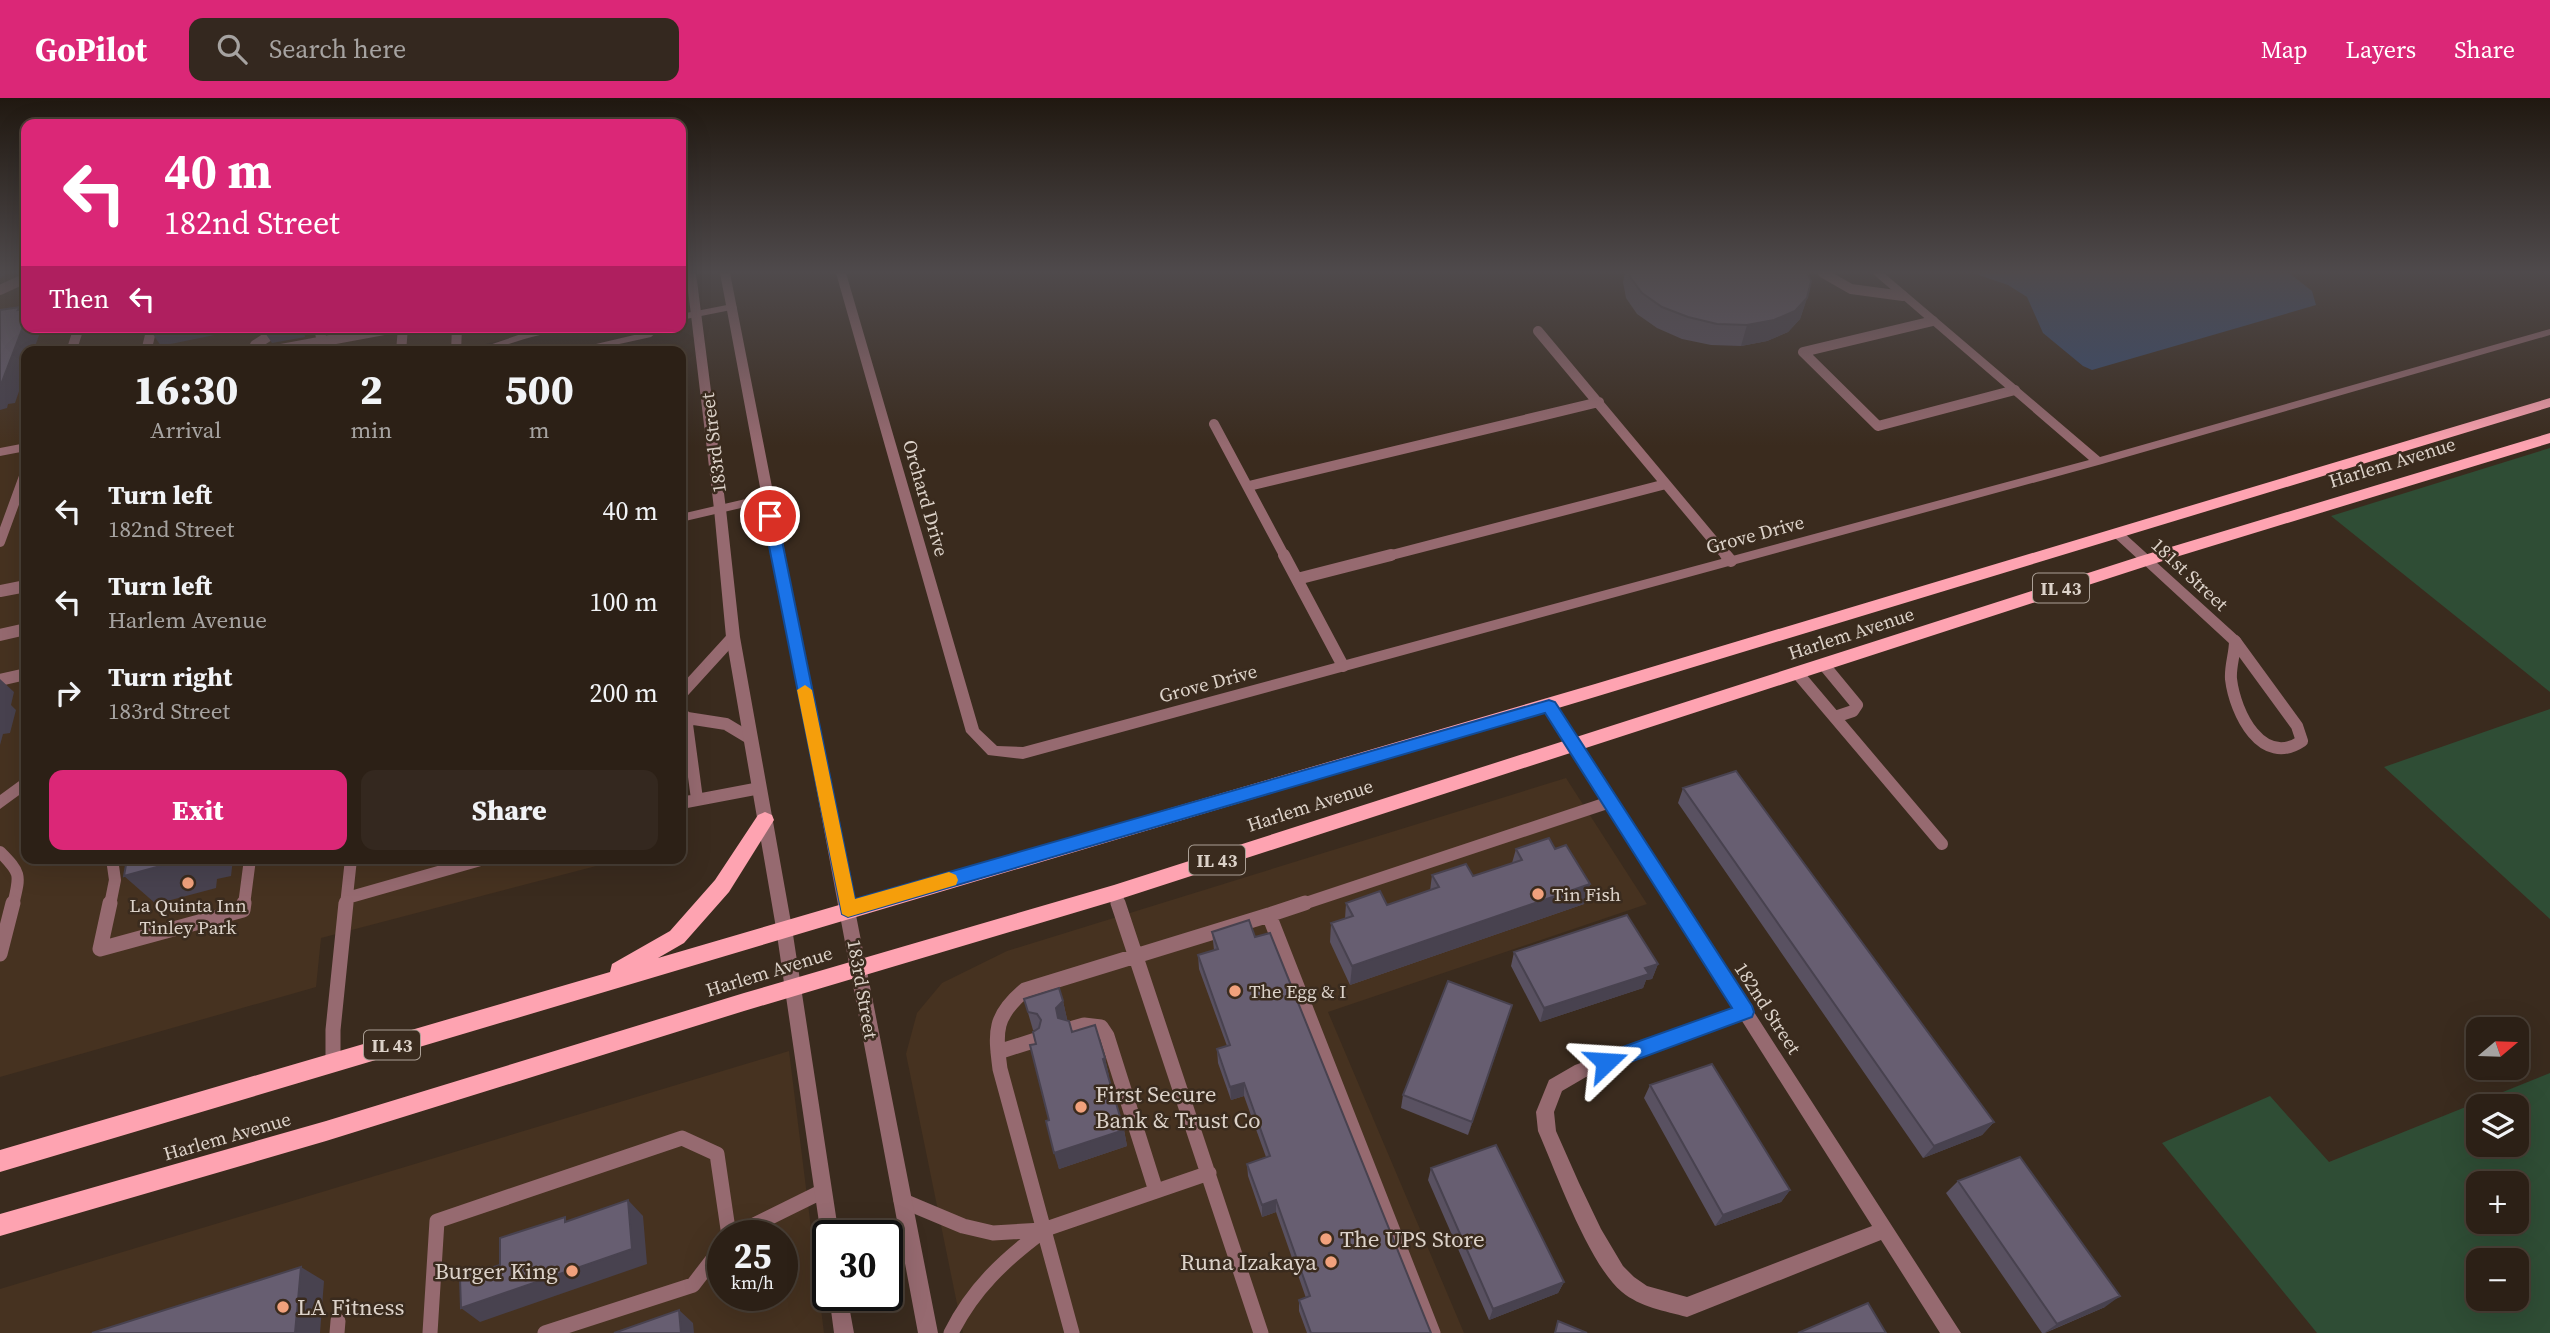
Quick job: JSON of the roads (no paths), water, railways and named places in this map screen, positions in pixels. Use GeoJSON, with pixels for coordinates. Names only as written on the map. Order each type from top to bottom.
{"type":"FeatureCollection","features":[{"type":"Feature","properties":{"kind":"main road","name":"Harlem Avenue"},"geometry":{"type":"LineString","coordinates":[[0,1161],[848,909],[1549,706],[2550,402]]}},
{"type":"Feature","properties":{"kind":"main road","name":"Harlem Avenue"},"geometry":{"type":"LineString","coordinates":[[0,1225],[316,1134],[794,987],[1114,893],[2147,560],[2550,438]]}},
{"type":"Feature","properties":{"kind":"main road"},"geometry":{"type":"LineString","coordinates":[[594,986],[677,937],[722,886],[765,820]]}},
{"type":"Feature","properties":{"kind":"street","name":"183rd Street"},"geometry":{"type":"LineString","coordinates":[[700,331],[733,637],[794,987],[828,1220]]}},
{"type":"Feature","properties":{"kind":"street","name":"183rd Street"},"geometry":{"type":"LineString","coordinates":[[736,331],[928,1333]]}},
{"type":"Feature","properties":{"kind":"street","name":"Orchard Drive"},"geometry":{"type":"LineString","coordinates":[[858,331],[973,732]]}},
{"type":"Feature","properties":{"kind":"street"},"geometry":{"type":"LineString","coordinates":[[1944,331],[2098,461]]}},
{"type":"Feature","properties":{"kind":"street","name":"Grove Drive"},"geometry":{"type":"LineString","coordinates":[[973,732],[993,751],[1023,753],[2098,461],[2550,332]]}},
{"type":"Feature","properties":{"kind":"street"},"geometry":{"type":"LineString","coordinates":[[493,346],[534,333]]}},
{"type":"Feature","properties":{"kind":"street"},"geometry":{"type":"LineString","coordinates":[[595,346],[652,333]]}},
{"type":"Feature","properties":{"kind":"street"},"geometry":{"type":"LineString","coordinates":[[0,452],[21,448]]}},
{"type":"Feature","properties":{"kind":"street"},"geometry":{"type":"LineString","coordinates":[[686,517],[767,498]]}},
{"type":"Feature","properties":{"kind":"street","name":"181st Street"},"geometry":{"type":"LineString","coordinates":[[2119,535],[2235,641]]}},
{"type":"Feature","properties":{"kind":"street","name":"182nd Street"},"geometry":{"type":"LineString","coordinates":[[1549,706],[1951,1333]]}},
{"type":"Feature","properties":{"kind":"street"},"geometry":{"type":"LineString","coordinates":[[0,803],[21,786]]}},
{"type":"Feature","properties":{"kind":"street"},"geometry":{"type":"LineString","coordinates":[[1745,1012],[1581,1071],[1555,1086],[1545,1112],[1546,1131],[1611,1265],[1627,1284],[1654,1300],[1687,1307],[1884,1230]]}},
{"type":"Feature","properties":{"kind":"street"},"geometry":{"type":"LineString","coordinates":[[841,1311],[844,1333]]}},
{"type":"Feature","properties":{"kind":"lane"},"geometry":{"type":"LineString","coordinates":[[1538,331],[1731,561]]}},
{"type":"Feature","properties":{"kind":"lane"},"geometry":{"type":"LineString","coordinates":[[1892,331],[1802,352],[1878,426],[2015,390]]}},
{"type":"Feature","properties":{"kind":"lane"},"geometry":{"type":"LineString","coordinates":[[320,333],[322,341]]}},
{"type":"Feature","properties":{"kind":"lane"},"geometry":{"type":"LineString","coordinates":[[296,346],[368,333]]}},
{"type":"Feature","properties":{"kind":"lane"},"geometry":{"type":"LineString","coordinates":[[256,346],[269,336]]}},
{"type":"Feature","properties":{"kind":"lane"},"geometry":{"type":"LineString","coordinates":[[1249,486],[1599,402]]}},
{"type":"Feature","properties":{"kind":"lane"},"geometry":{"type":"LineString","coordinates":[[1214,424],[1343,666]]}},
{"type":"Feature","properties":{"kind":"lane"},"geometry":{"type":"LineString","coordinates":[[1297,579],[1666,484]]}},
{"type":"Feature","properties":{"kind":"lane"},"geometry":{"type":"LineString","coordinates":[[0,542],[21,485]]}},
{"type":"Feature","properties":{"kind":"lane"},"geometry":{"type":"LineString","coordinates":[[0,592],[21,587]]}},
{"type":"Feature","properties":{"kind":"lane"},"geometry":{"type":"LineString","coordinates":[[0,635],[21,630]]}},
{"type":"Feature","properties":{"kind":"lane"},"geometry":{"type":"LineString","coordinates":[[686,689],[733,637]]}},
{"type":"Feature","properties":{"kind":"lane"},"geometry":{"type":"LineString","coordinates":[[2235,641],[2297,726],[2302,741],[2290,749],[2266,746],[2247,725],[2237,701],[2231,674],[2236,654],[2235,641]]}},
{"type":"Feature","properties":{"kind":"lane"},"geometry":{"type":"LineString","coordinates":[[1824,665],[1857,705],[1853,711],[1835,717]]}},
{"type":"Feature","properties":{"kind":"lane"},"geometry":{"type":"LineString","coordinates":[[1798,674],[1942,844]]}},
{"type":"Feature","properties":{"kind":"lane"},"geometry":{"type":"LineString","coordinates":[[0,680],[21,675]]}},
{"type":"Feature","properties":{"kind":"lane"},"geometry":{"type":"LineString","coordinates":[[686,717],[726,724],[751,739]]}},
{"type":"Feature","properties":{"kind":"lane"},"geometry":{"type":"LineString","coordinates":[[686,735],[697,799]]}},
{"type":"Feature","properties":{"kind":"lane"},"geometry":{"type":"LineString","coordinates":[[686,802],[760,788]]}},
{"type":"Feature","properties":{"kind":"lane"},"geometry":{"type":"LineString","coordinates":[[1072,1333],[1000,1069],[995,1032],[1004,1007],[1025,990],[1269,915],[1610,802]]}},
{"type":"Feature","properties":{"kind":"lane"},"geometry":{"type":"LineString","coordinates":[[0,954],[20,877],[3,858]]}},
{"type":"Feature","properties":{"kind":"lane"},"geometry":{"type":"LineString","coordinates":[[113,864],[115,880],[100,949],[243,910],[249,864]]}},
{"type":"Feature","properties":{"kind":"lane"},"geometry":{"type":"LineString","coordinates":[[333,1062],[333,1030],[350,864]]}},
{"type":"Feature","properties":{"kind":"lane"},"geometry":{"type":"LineString","coordinates":[[346,898],[466,864]]}},
{"type":"Feature","properties":{"kind":"lane"},"geometry":{"type":"LineString","coordinates":[[1114,893],[1138,955],[1261,1333]]}},
{"type":"Feature","properties":{"kind":"lane"},"geometry":{"type":"LineString","coordinates":[[1269,915],[1433,1333]]}},
{"type":"Feature","properties":{"kind":"lane"},"geometry":{"type":"LineString","coordinates":[[1070,1029],[1091,1025],[1101,1027],[1108,1035],[1156,1191]]}},
{"type":"Feature","properties":{"kind":"lane"},"geometry":{"type":"LineString","coordinates":[[998,1052],[1036,1040]]}},
{"type":"Feature","properties":{"kind":"lane"},"geometry":{"type":"LineString","coordinates":[[430,1333],[437,1221],[682,1138],[717,1154],[728,1220]]}},
{"type":"Feature","properties":{"kind":"lane"},"geometry":{"type":"LineString","coordinates":[[901,1200],[963,1226],[983,1231],[993,1233],[1044,1230],[1209,1173]]}},
{"type":"Feature","properties":{"kind":"lane"},"geometry":{"type":"LineString","coordinates":[[764,1220],[823,1191]]}},
{"type":"Feature","properties":{"kind":"lane"},"geometry":{"type":"LineString","coordinates":[[951,1333],[982,1280],[1006,1257],[1044,1230]]}},
{"type":"Feature","properties":{"kind":"lane"},"geometry":{"type":"LineString","coordinates":[[545,1333],[693,1285],[707,1267]]}},
{"type":"Feature","properties":{"kind":"water"},"geometry":{"type":"Polygon","coordinates":[[[2042,331],[2228,331],[2092,370],[2083,366],[2042,331]]]}},
{"type":"Feature","properties":{"kind":"place","name":"La Quinta Inn Tinley Park"},"geometry":{"type":"Point","coordinates":[188,883]}},
{"type":"Feature","properties":{"kind":"place","name":"Tin Fish"},"geometry":{"type":"Point","coordinates":[1538,894]}},
{"type":"Feature","properties":{"kind":"place","name":"The Egg & I"},"geometry":{"type":"Point","coordinates":[1235,991]}},
{"type":"Feature","properties":{"kind":"place","name":"First Secure Bank & Trust Co"},"geometry":{"type":"Point","coordinates":[1081,1107]}},
{"type":"Feature","properties":{"kind":"place","name":"The UPS Store"},"geometry":{"type":"Point","coordinates":[1326,1239]}},
{"type":"Feature","properties":{"kind":"place","name":"Runa Izakaya"},"geometry":{"type":"Point","coordinates":[1331,1262]}},
{"type":"Feature","properties":{"kind":"place","name":"Burger King"},"geometry":{"type":"Point","coordinates":[572,1271]}},
{"type":"Feature","properties":{"kind":"place","name":"LA Fitness"},"geometry":{"type":"Point","coordinates":[283,1307]}}]}
